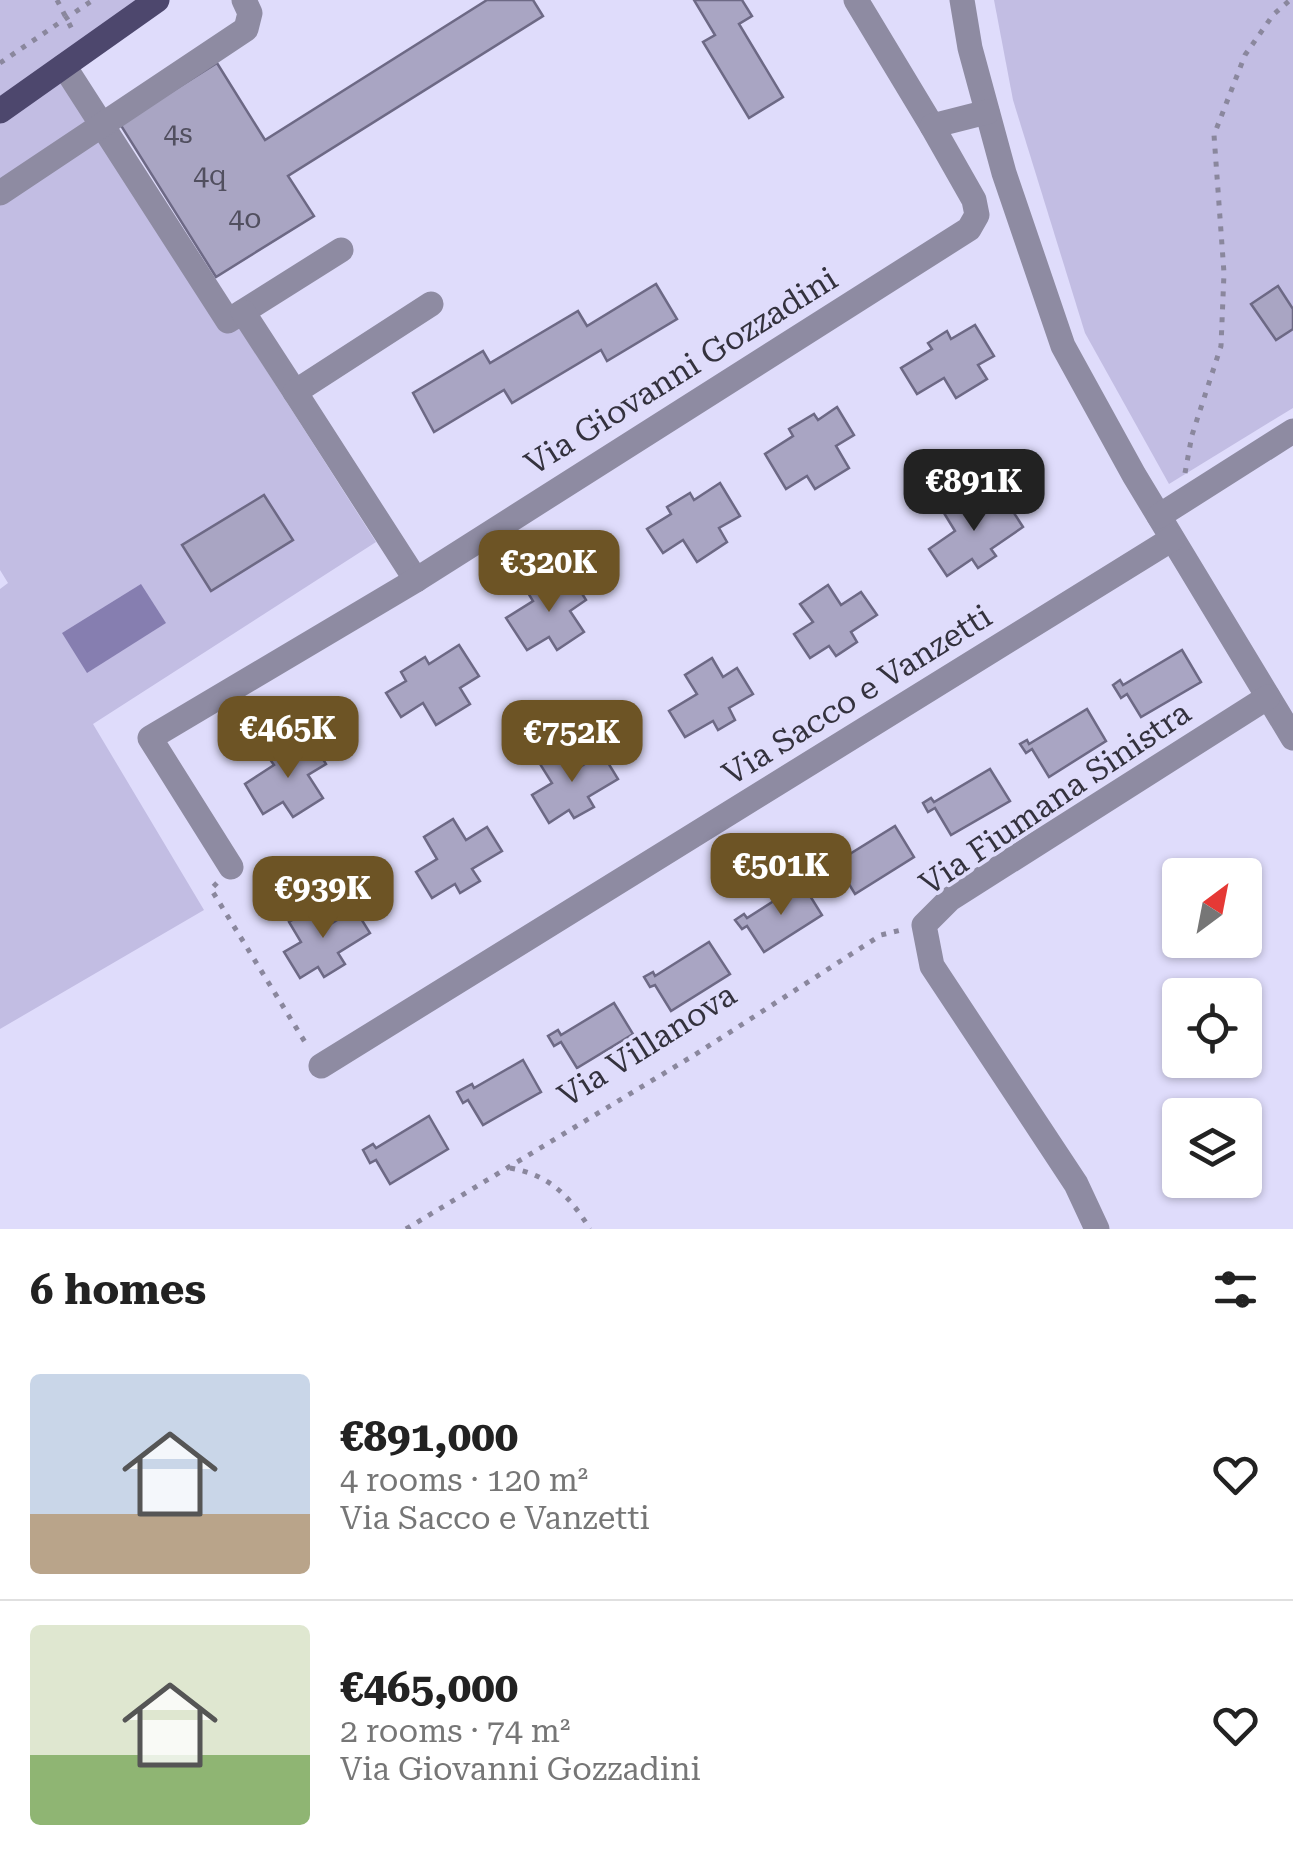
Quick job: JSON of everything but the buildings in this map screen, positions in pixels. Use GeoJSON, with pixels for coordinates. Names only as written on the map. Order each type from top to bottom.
{"type":"FeatureCollection","features":[{"type":"Feature","properties":{"kind":"main road"},"geometry":{"type":"LineString","coordinates":[[0,111],[158,0]]}},
{"type":"Feature","properties":{"kind":"street"},"geometry":{"type":"LineString","coordinates":[[0,193],[246,29],[250,13],[244,0]]}},
{"type":"Feature","properties":{"kind":"street"},"geometry":{"type":"LineString","coordinates":[[856,0],[932,126],[987,112]]}},
{"type":"Feature","properties":{"kind":"street"},"geometry":{"type":"LineString","coordinates":[[962,0],[987,112],[1063,346],[1166,528],[1293,738]]}},
{"type":"Feature","properties":{"kind":"street"},"geometry":{"type":"LineString","coordinates":[[74,59],[102,126],[228,321],[340,250]]}},
{"type":"Feature","properties":{"kind":"street","name":"Via Giovanni Gozzadini"},"geometry":{"type":"LineString","coordinates":[[231,868],[150,738],[416,580],[968,229],[977,214],[974,200],[932,126]]}},
{"type":"Feature","properties":{"kind":"street"},"geometry":{"type":"LineString","coordinates":[[296,392],[431,304]]}},
{"type":"Feature","properties":{"kind":"street"},"geometry":{"type":"LineString","coordinates":[[242,312],[416,580]]}},
{"type":"Feature","properties":{"kind":"street","name":"Via Sacco e Vanzetti"},"geometry":{"type":"LineString","coordinates":[[321,1066],[1166,528],[1183,501],[1293,431]]}},
{"type":"Feature","properties":{"kind":"street","name":"Via Fiumana Sinistra"},"geometry":{"type":"LineString","coordinates":[[1096,1229],[1076,1184],[932,966],[924,925],[950,899],[1268,697]]}},
{"type":"Feature","properties":{"kind":"path"},"geometry":{"type":"LineString","coordinates":[[57,0],[66,18],[74,59]]}},
{"type":"Feature","properties":{"kind":"path"},"geometry":{"type":"LineString","coordinates":[[0,63],[94,0]]}},
{"type":"Feature","properties":{"kind":"path"},"geometry":{"type":"LineString","coordinates":[[1183,501],[1192,435],[1221,346],[1224,273],[1214,135],[1245,54],[1273,15],[1290,0]]}},
{"type":"Feature","properties":{"kind":"path"},"geometry":{"type":"LineString","coordinates":[[231,868],[212,890],[321,1066]]}},
{"type":"Feature","properties":{"kind":"path","name":"Via Villanova"},"geometry":{"type":"LineString","coordinates":[[406,1229],[696,1054],[882,935],[924,925]]}},
{"type":"Feature","properties":{"kind":"path"},"geometry":{"type":"LineString","coordinates":[[506,1168],[538,1173],[572,1200],[590,1229]]}},
{"type":"Feature","properties":{"kind":"shaded area"},"geometry":{"type":"Polygon","coordinates":[[[0,0],[142,0],[63,52],[376,542],[93,724],[204,910],[0,1029],[0,589],[8,583],[0,570],[0,0]]]}},
{"type":"Feature","properties":{"kind":"shaded area"},"geometry":{"type":"Polygon","coordinates":[[[994,0],[1293,0],[1293,408],[1169,484],[1085,333],[1013,100],[994,0]]]}},
{"type":"Feature","properties":{"kind":"shaded area"},"geometry":{"type":"Polygon","coordinates":[[[141,584],[166,623],[87,673],[62,633],[141,584]]]}}]}
